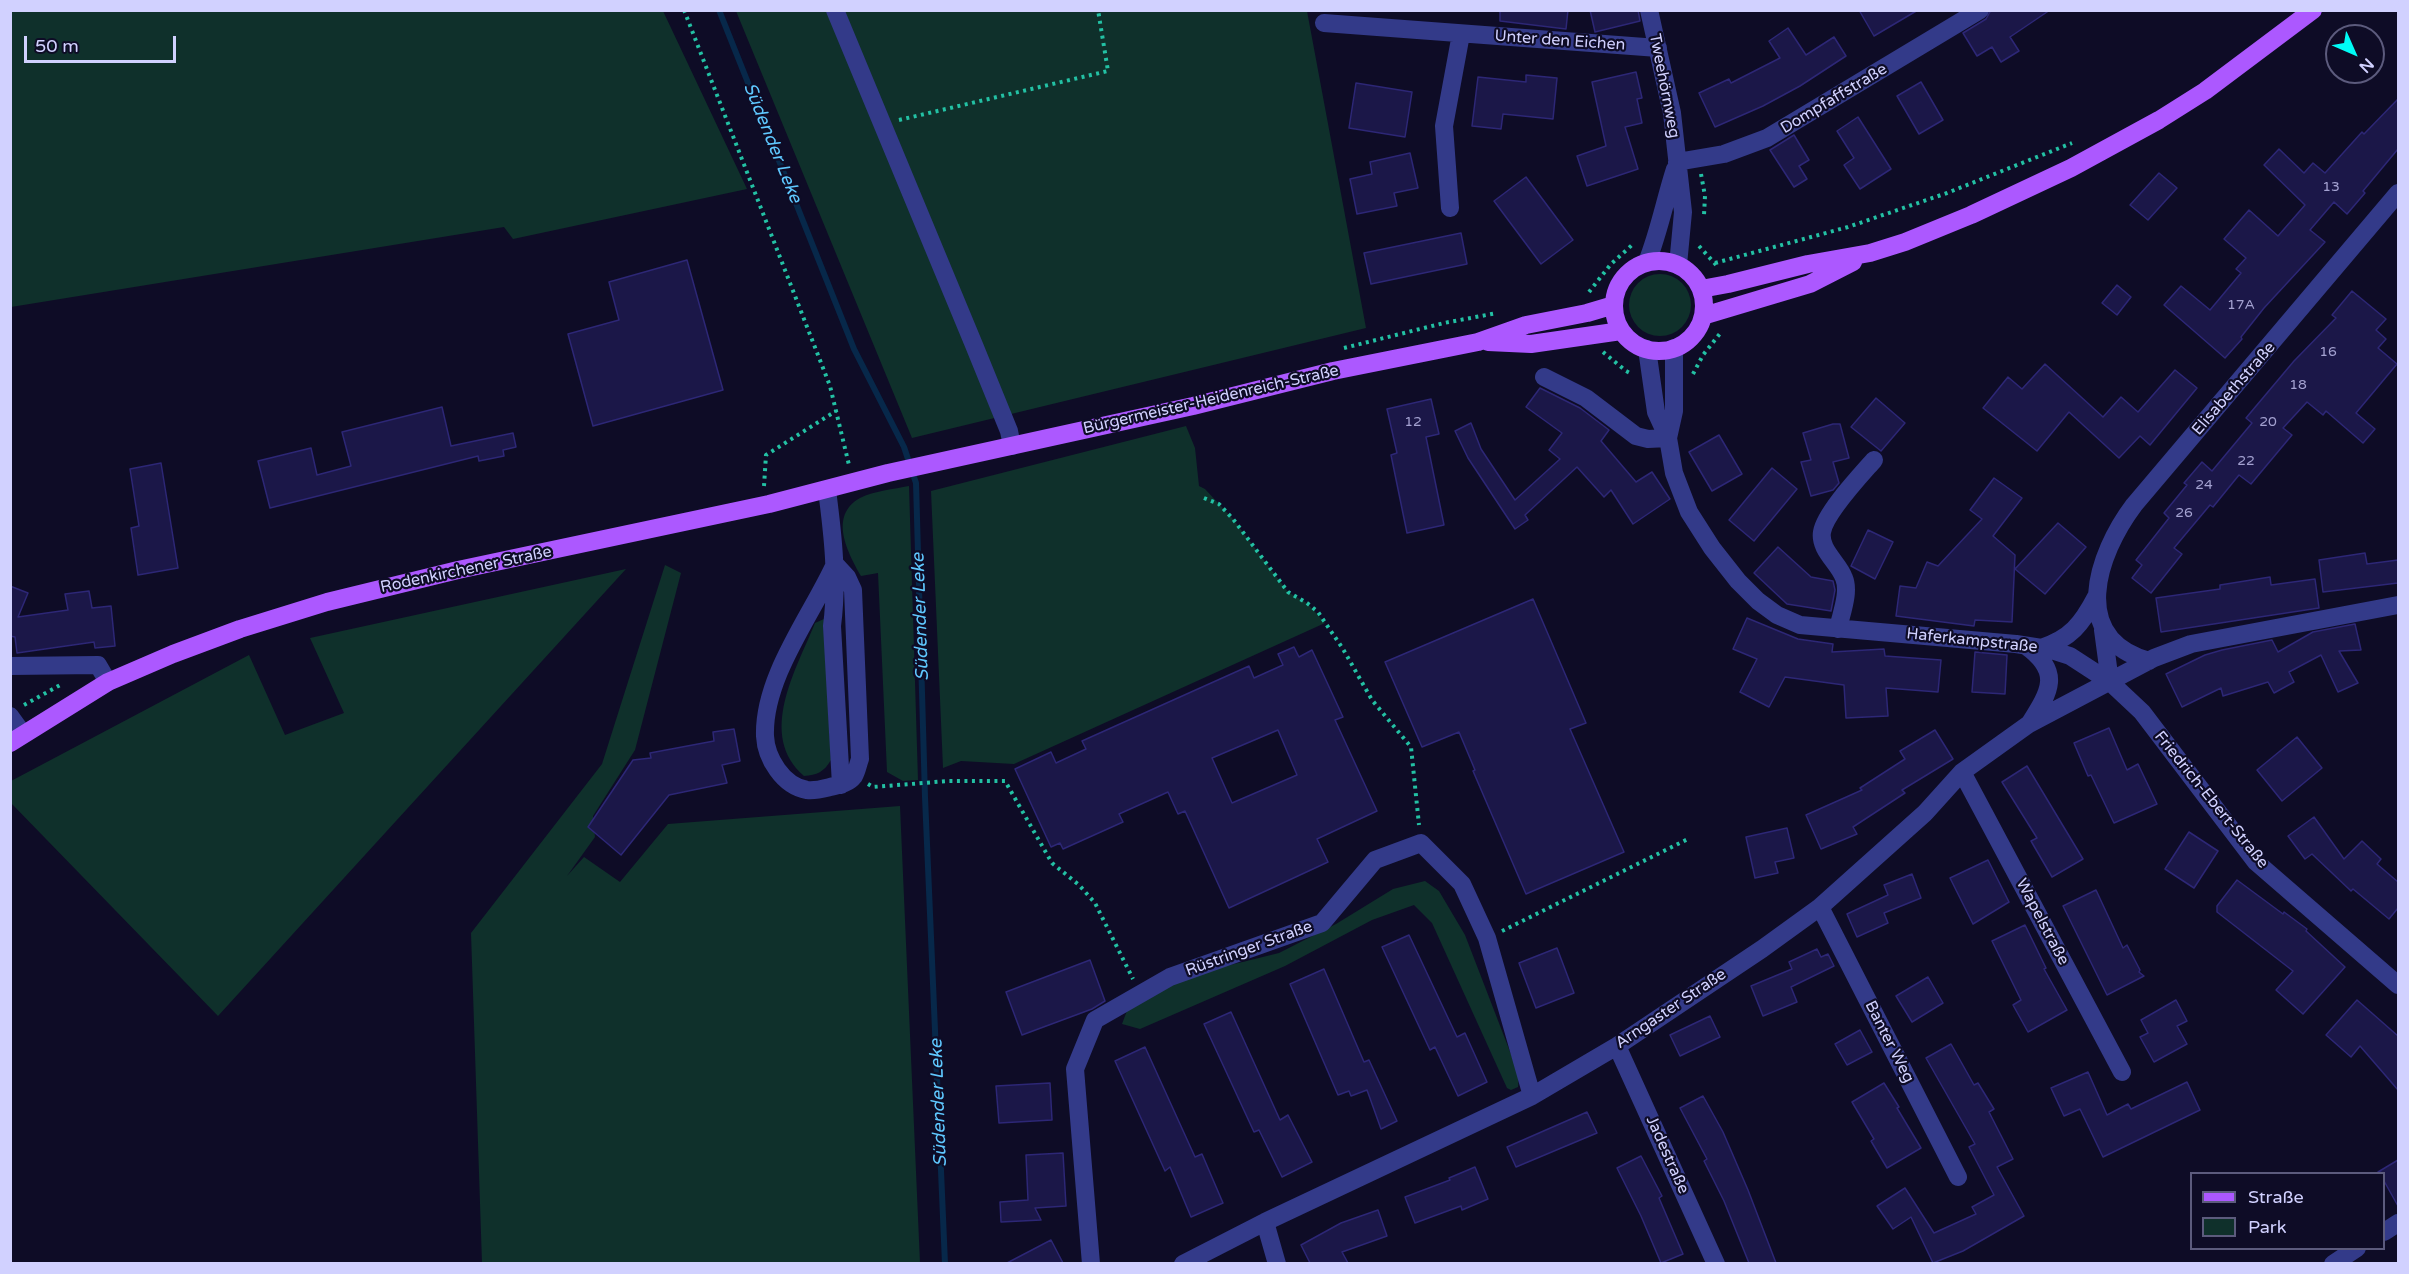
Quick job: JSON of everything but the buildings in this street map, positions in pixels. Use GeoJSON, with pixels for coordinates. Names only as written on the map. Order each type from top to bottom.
{"type":"FeatureCollection","features":[{"type":"Feature","properties":{"kind":"main road"},"geometry":{"type":"LineString","coordinates":[[1701,289],[1728,285],[1808,264],[1870,253],[1905,242],[1971,215],[2117,144],[2205,91],[2313,10]]}},
{"type":"Feature","properties":{"kind":"main road"},"geometry":{"type":"LineString","coordinates":[[1703,316],[1810,284],[1870,253]]}},
{"type":"Feature","properties":{"kind":"main road"},"geometry":{"type":"LineString","coordinates":[[1666,261],[1678,265],[1690,272],[1701,289],[1704,302],[1703,316],[1693,335],[1674,348],[1656,351],[1632,342],[1622,331],[1616,319],[1614,305],[1617,289],[1626,275],[1647,262],[1666,261]]}},
{"type":"Feature","properties":{"kind":"main road","name":"Bürgermeister-Heidenreich-Straße"},"geometry":{"type":"LineString","coordinates":[[945,460],[1193,406],[1334,371],[1478,342],[1526,325],[1587,314],[1614,305]]}},
{"type":"Feature","properties":{"kind":"main road","name":"Bürgermeister-Heidenreich-Straße"},"geometry":{"type":"LineString","coordinates":[[1478,342],[1531,344],[1622,331]]}},
{"type":"Feature","properties":{"kind":"main road","name":"Rodenkirchener Straße"},"geometry":{"type":"LineString","coordinates":[[17,738],[108,682],[221,636],[327,602],[458,570],[661,528],[827,490],[945,460]]}},
{"type":"Feature","properties":{"kind":"street"},"geometry":{"type":"LineString","coordinates":[[835,10],[1009,431],[1012,447]]}},
{"type":"Feature","properties":{"kind":"street","name":"Tweehörnweg"},"geometry":{"type":"LineString","coordinates":[[1649,10],[1672,113],[1683,212],[1678,265]]}},
{"type":"Feature","properties":{"kind":"street","name":"Dompfaffstraße"},"geometry":{"type":"LineString","coordinates":[[1677,162],[1724,154],[1767,138],[1980,10]]}},
{"type":"Feature","properties":{"kind":"street","name":"Unter den Eichen"},"geometry":{"type":"LineString","coordinates":[[1324,23],[1658,48]]}},
{"type":"Feature","properties":{"kind":"street"},"geometry":{"type":"LineString","coordinates":[[1450,208],[1444,126],[1461,34]]}},
{"type":"Feature","properties":{"kind":"street","name":"Tweehörnweg"},"geometry":{"type":"LineString","coordinates":[[1647,262],[1659,231],[1663,208],[1677,162]]}},
{"type":"Feature","properties":{"kind":"street","name":"Elisabethstraße"},"geometry":{"type":"LineString","coordinates":[[2096,597],[2109,546],[2121,523],[2398,193]]}},
{"type":"Feature","properties":{"kind":"street","name":"Haferkampstraße"},"geometry":{"type":"LineString","coordinates":[[1668,438],[1674,411],[1674,348]]}},
{"type":"Feature","properties":{"kind":"street","name":"Haferkampstraße"},"geometry":{"type":"LineString","coordinates":[[1647,349],[1656,412],[1668,438],[1674,473],[1689,512],[1712,548],[1738,581],[1758,601],[1777,615],[1800,624],[1838,629],[2034,647],[2070,656],[2110,681]]}},
{"type":"Feature","properties":{"kind":"street"},"geometry":{"type":"LineString","coordinates":[[1544,376],[1586,398],[1636,436],[1648,439],[1668,438]]}},
{"type":"Feature","properties":{"kind":"street"},"geometry":{"type":"LineString","coordinates":[[1838,629],[1846,589],[1844,578],[1824,545],[1821,534],[1826,520],[1874,460]]}},
{"type":"Feature","properties":{"kind":"street"},"geometry":{"type":"LineString","coordinates":[[827,490],[835,564],[832,626],[848,780],[817,790],[805,790],[786,779],[771,761],[765,737],[767,714],[773,691],[796,634],[823,592],[835,564]]}},
{"type":"Feature","properties":{"kind":"street"},"geometry":{"type":"LineString","coordinates":[[2096,597],[2097,612],[2108,636],[2122,651],[2150,661]]}},
{"type":"Feature","properties":{"kind":"street"},"geometry":{"type":"LineString","coordinates":[[2029,724],[2047,692],[2049,678],[2048,667],[2034,647],[2056,643],[2076,630],[2096,597]]}},
{"type":"Feature","properties":{"kind":"street"},"geometry":{"type":"LineString","coordinates":[[2102,623],[2110,681],[2191,644],[2398,604]]}},
{"type":"Feature","properties":{"kind":"street"},"geometry":{"type":"LineString","coordinates":[[10,666],[98,665],[108,682]]}},
{"type":"Feature","properties":{"kind":"street","name":"Arngaster Straße"},"geometry":{"type":"LineString","coordinates":[[1183,1263],[1532,1096],[1617,1046],[1762,949],[1820,907],[1925,813],[1962,772],[2029,724],[2110,681]]}},
{"type":"Feature","properties":{"kind":"street","name":"Friedrich-Ebert-Straße"},"geometry":{"type":"LineString","coordinates":[[2110,681],[2142,712],[2256,862],[2398,985]]}},
{"type":"Feature","properties":{"kind":"street"},"geometry":{"type":"LineString","coordinates":[[10,716],[17,738]]}},
{"type":"Feature","properties":{"kind":"street","name":"Wapelstraße"},"geometry":{"type":"LineString","coordinates":[[1962,772],[2122,1071]]}},
{"type":"Feature","properties":{"kind":"street"},"geometry":{"type":"LineString","coordinates":[[1421,843],[1462,884],[1487,938],[1532,1096]]}},
{"type":"Feature","properties":{"kind":"street","name":"Rüstringer Straße"},"geometry":{"type":"LineString","coordinates":[[1091,1263],[1075,1069],[1095,1020],[1170,977],[1322,923],[1375,860],[1421,843]]}},
{"type":"Feature","properties":{"kind":"street","name":"Banter Weg"},"geometry":{"type":"LineString","coordinates":[[1820,907],[1958,1177]]}},
{"type":"Feature","properties":{"kind":"street","name":"Jadestraße"},"geometry":{"type":"LineString","coordinates":[[1617,1046],[1716,1263]]}},
{"type":"Feature","properties":{"kind":"street"},"geometry":{"type":"LineString","coordinates":[[1265,1222],[1277,1263]]}},
{"type":"Feature","properties":{"kind":"street"},"geometry":{"type":"LineString","coordinates":[[2385,1231],[2398,1223]]}},
{"type":"Feature","properties":{"kind":"street"},"geometry":{"type":"LineString","coordinates":[[2332,1263],[2354,1250]]}},
{"type":"Feature","properties":{"kind":"path"},"geometry":{"type":"LineString","coordinates":[[684,10],[830,386],[849,466]]}},
{"type":"Feature","properties":{"kind":"path"},"geometry":{"type":"LineString","coordinates":[[884,124],[1108,71],[1098,10]]}},
{"type":"Feature","properties":{"kind":"path"},"geometry":{"type":"LineString","coordinates":[[1715,263],[1848,227],[1958,189],[2075,142]]}},
{"type":"Feature","properties":{"kind":"path"},"geometry":{"type":"LineString","coordinates":[[764,485],[766,455],[836,411]]}},
{"type":"Feature","properties":{"kind":"path"},"geometry":{"type":"LineString","coordinates":[[1204,498],[1219,504],[1233,519],[1288,592],[1318,612],[1343,649],[1372,700],[1411,747],[1421,843]]}},
{"type":"Feature","properties":{"kind":"path"},"geometry":{"type":"LineString","coordinates":[[848,780],[873,787],[948,781],[1005,781],[1052,863],[1079,885],[1095,903],[1141,994]]}},
{"type":"Feature","properties":{"kind":"path"},"geometry":{"type":"LineString","coordinates":[[1487,938],[1690,838]]}},
{"type":"Feature","properties":{"kind":"green space"},"geometry":{"type":"Polygon","coordinates":[[[11,10],[663,11],[747,189],[513,239],[504,227],[11,307],[11,10]]]}},
{"type":"Feature","properties":{"kind":"green space"},"geometry":{"type":"Polygon","coordinates":[[[736,11],[1307,11],[1366,328],[912,438],[736,11]]]}},
{"type":"Feature","properties":{"kind":"green space"},"geometry":{"type":"Polygon","coordinates":[[[1654,274],[1666,274],[1682,283],[1689,293],[1691,305],[1689,317],[1682,327],[1666,336],[1654,336],[1643,331],[1634,322],[1629,311],[1629,299],[1634,288],[1643,279],[1654,274]]]}},
{"type":"Feature","properties":{"kind":"green space"},"geometry":{"type":"Polygon","coordinates":[[[1186,426],[1195,448],[1199,486],[1205,489],[1233,519],[1288,592],[1307,603],[1325,623],[1014,764],[961,761],[943,768],[931,491],[1186,426]]]}},
{"type":"Feature","properties":{"kind":"green space"},"geometry":{"type":"Polygon","coordinates":[[[909,486],[918,780],[903,781],[887,772],[878,573],[861,576],[847,546],[843,525],[850,506],[860,498],[909,486]]]}},
{"type":"Feature","properties":{"kind":"green space"},"geometry":{"type":"Polygon","coordinates":[[[665,565],[681,573],[635,750],[593,816],[595,837],[567,876],[584,857],[620,882],[668,824],[900,806],[920,1263],[482,1263],[471,933],[602,764],[665,565]]]}},
{"type":"Feature","properties":{"kind":"green space"},"geometry":{"type":"Polygon","coordinates":[[[626,569],[218,1016],[11,803],[11,781],[249,655],[285,735],[344,713],[310,638],[626,569]]]}},
{"type":"Feature","properties":{"kind":"green space"},"geometry":{"type":"Polygon","coordinates":[[[824,619],[831,760],[820,772],[804,776],[790,760],[783,741],[782,722],[785,702],[799,661],[815,623],[824,619]]]}},
{"type":"Feature","properties":{"kind":"green space"},"geometry":{"type":"Polygon","coordinates":[[[1425,881],[1439,891],[1465,935],[1519,1075],[1518,1087],[1511,1090],[1507,1088],[1432,923],[1414,905],[1372,920],[1285,966],[1140,1029],[1122,1024],[1128,1008],[1172,983],[1218,968],[1279,953],[1336,924],[1393,889],[1425,881]]]}},
{"type":"Feature","properties":{"kind":"waterway","name":"Südender Leke"},"geometry":{"type":"LineString","coordinates":[[719,10],[854,349],[904,447],[916,483],[925,797],[945,1264]]}}]}
